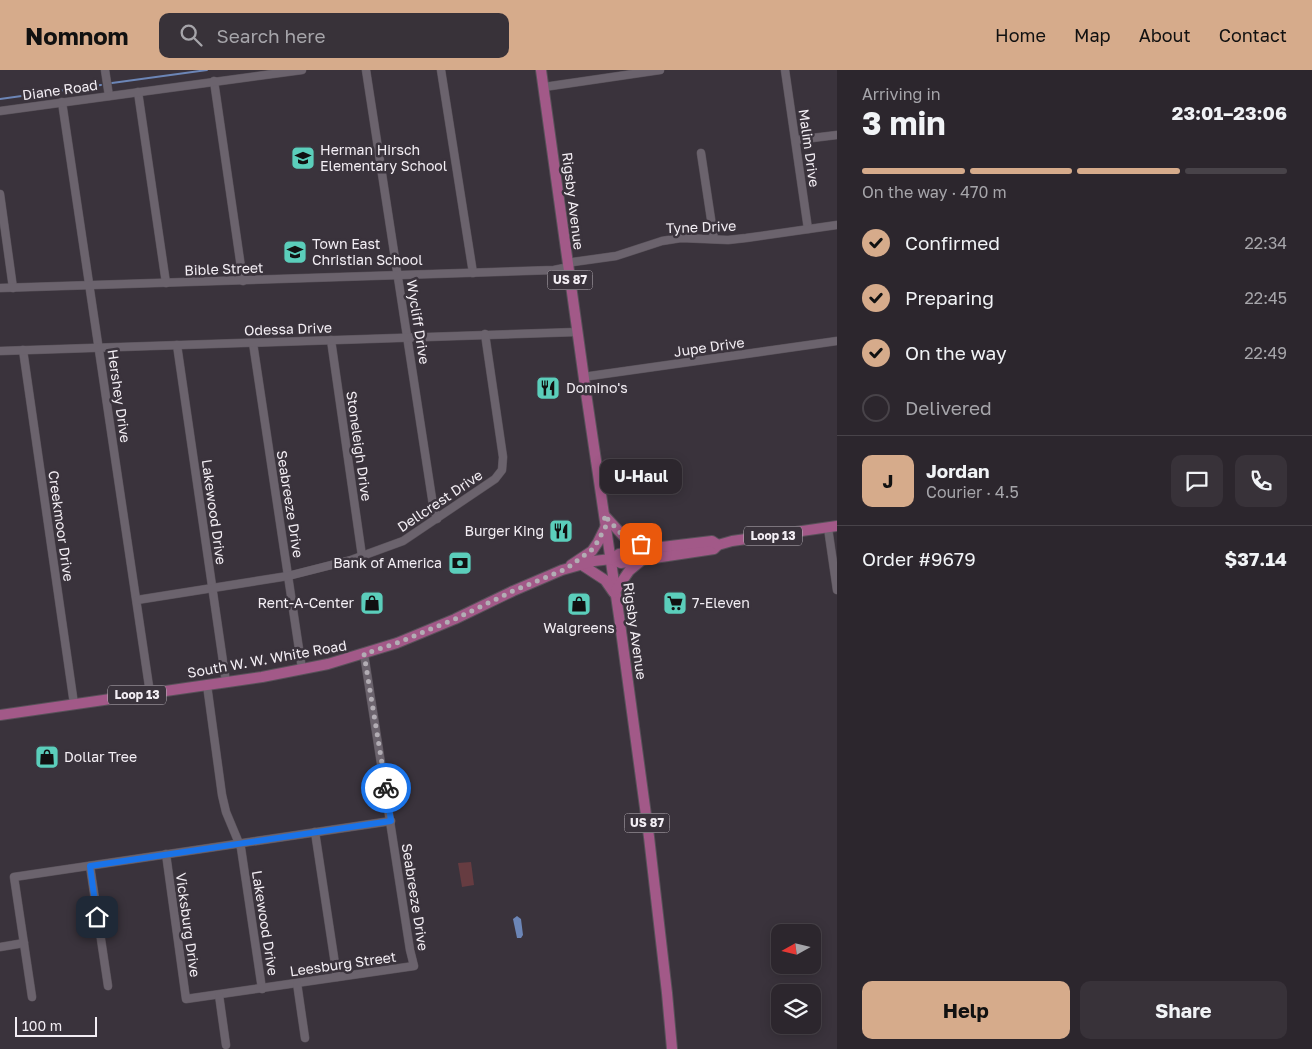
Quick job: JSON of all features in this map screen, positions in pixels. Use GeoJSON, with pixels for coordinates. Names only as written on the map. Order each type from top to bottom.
{"type":"FeatureCollection","features":[{"type":"Feature","properties":{"kind":"main road","name":"Rigsby Avenue"},"geometry":{"type":"LineString","coordinates":[[541,70],[577,332],[612,559],[649,837],[672,1049]]}},
{"type":"Feature","properties":{"kind":"main road"},"geometry":{"type":"LineString","coordinates":[[566,569],[592,551],[598,542],[605,520],[626,539],[656,552]]}},
{"type":"Feature","properties":{"kind":"main road","name":"South W. W. White Road"},"geometry":{"type":"LineString","coordinates":[[0,715],[150,694],[302,669],[364,654],[397,643],[566,569],[612,559],[619,554],[656,552],[712,541],[718,545],[832,527]]}},
{"type":"Feature","properties":{"kind":"main road","name":"South W. W. White Road"},"geometry":{"type":"LineString","coordinates":[[612,559],[621,563],[641,560],[656,552]]}},
{"type":"Feature","properties":{"kind":"main road"},"geometry":{"type":"LineString","coordinates":[[582,564],[605,580],[616,594],[629,571],[641,560]]}},
{"type":"Feature","properties":{"kind":"street"},"geometry":{"type":"LineString","coordinates":[[105,70],[109,96]]}},
{"type":"Feature","properties":{"kind":"street","name":"Diane Road"},"geometry":{"type":"LineString","coordinates":[[0,111],[302,70]]}},
{"type":"Feature","properties":{"kind":"street","name":"Wycliff Drive"},"geometry":{"type":"LineString","coordinates":[[366,70],[380,173],[408,337],[433,505],[437,519]]}},
{"type":"Feature","properties":{"kind":"street"},"geometry":{"type":"LineString","coordinates":[[441,70],[473,273]]}},
{"type":"Feature","properties":{"kind":"street"},"geometry":{"type":"LineString","coordinates":[[544,87],[660,70]]}},
{"type":"Feature","properties":{"kind":"street","name":"Malim Drive"},"geometry":{"type":"LineString","coordinates":[[785,70],[808,229]]}},
{"type":"Feature","properties":{"kind":"street"},"geometry":{"type":"LineString","coordinates":[[214,81],[243,281]]}},
{"type":"Feature","properties":{"kind":"street"},"geometry":{"type":"LineString","coordinates":[[138,92],[166,283]]}},
{"type":"Feature","properties":{"kind":"street","name":"Hershey Drive"},"geometry":{"type":"LineString","coordinates":[[62,102],[150,694]]}},
{"type":"Feature","properties":{"kind":"street"},"geometry":{"type":"LineString","coordinates":[[796,140],[837,134]]}},
{"type":"Feature","properties":{"kind":"street"},"geometry":{"type":"LineString","coordinates":[[701,152],[714,239]]}},
{"type":"Feature","properties":{"kind":"street"},"geometry":{"type":"LineString","coordinates":[[0,194],[13,288]]}},
{"type":"Feature","properties":{"kind":"street","name":"Tyne Drive"},"geometry":{"type":"LineString","coordinates":[[568,264],[616,256],[662,240],[681,238],[746,238],[837,225]]}},
{"type":"Feature","properties":{"kind":"street","name":"Bible Street"},"geometry":{"type":"LineString","coordinates":[[0,288],[554,270],[564,268],[568,264]]}},
{"type":"Feature","properties":{"kind":"street","name":"Odessa Drive"},"geometry":{"type":"LineString","coordinates":[[0,351],[577,332]]}},
{"type":"Feature","properties":{"kind":"street","name":"Dellcrest Drive"},"geometry":{"type":"LineString","coordinates":[[137,600],[288,576],[329,567],[362,556],[397,544],[494,479],[502,470],[503,456],[485,334]]}},
{"type":"Feature","properties":{"kind":"street","name":"Stoneleigh Drive"},"geometry":{"type":"LineString","coordinates":[[331,340],[362,556]]}},
{"type":"Feature","properties":{"kind":"street","name":"Jupe Drive"},"geometry":{"type":"LineString","coordinates":[[584,377],[837,341]]}},
{"type":"Feature","properties":{"kind":"street","name":"Seabreeze Drive"},"geometry":{"type":"LineString","coordinates":[[253,343],[302,669]]}},
{"type":"Feature","properties":{"kind":"street","name":"Lakewood Drive"},"geometry":{"type":"LineString","coordinates":[[177,345],[226,682]]}},
{"type":"Feature","properties":{"kind":"street","name":"Creekmoor Drive"},"geometry":{"type":"LineString","coordinates":[[23,350],[74,704]]}},
{"type":"Feature","properties":{"kind":"street"},"geometry":{"type":"LineString","coordinates":[[832,527],[837,590]]}},
{"type":"Feature","properties":{"kind":"street","name":"Seabreeze Drive"},"geometry":{"type":"LineString","coordinates":[[364,654],[414,966]]}},
{"type":"Feature","properties":{"kind":"street","name":"Lakewood Drive"},"geometry":{"type":"LineString","coordinates":[[207,685],[222,796],[226,812],[239,844],[262,989]]}},
{"type":"Feature","properties":{"kind":"street"},"geometry":{"type":"LineString","coordinates":[[32,996],[14,877],[391,821]]}},
{"type":"Feature","properties":{"kind":"street"},"geometry":{"type":"LineString","coordinates":[[315,832],[338,977]]}},
{"type":"Feature","properties":{"kind":"street","name":"Vicksburg Drive"},"geometry":{"type":"LineString","coordinates":[[166,854],[186,999]]}},
{"type":"Feature","properties":{"kind":"street"},"geometry":{"type":"LineString","coordinates":[[90,866],[108,986]]}},
{"type":"Feature","properties":{"kind":"street"},"geometry":{"type":"LineString","coordinates":[[0,947],[24,943]]}},
{"type":"Feature","properties":{"kind":"street","name":"Leesburg Street"},"geometry":{"type":"LineString","coordinates":[[186,999],[414,966]]}},
{"type":"Feature","properties":{"kind":"street"},"geometry":{"type":"LineString","coordinates":[[297,984],[305,1038]]}},
{"type":"Feature","properties":{"kind":"street"},"geometry":{"type":"LineString","coordinates":[[219,995],[226,1045]]}},
{"type":"Feature","properties":{"kind":"shaded area"},"geometry":{"type":"Polygon","coordinates":[[[471,862],[474,885],[462,887],[458,863],[471,862]]]}},
{"type":"Feature","properties":{"kind":"water"},"geometry":{"type":"Polygon","coordinates":[[[517,916],[521,919],[523,935],[521,938],[517,938],[513,919],[517,916]]]}},
{"type":"Feature","properties":{"kind":"waterway"},"geometry":{"type":"LineString","coordinates":[[112,83],[207,70]]}},
{"type":"Feature","properties":{"kind":"waterway"},"geometry":{"type":"LineString","coordinates":[[0,99],[101,85]]}},
{"type":"Feature","properties":{"kind":"way so far"},"geometry":{"type":"LineString","coordinates":[[386,788],[364,654],[397,643],[455,619],[548,575],[566,569],[592,551],[606,526],[604,515],[626,539],[641,544]]}},
{"type":"Feature","properties":{"kind":"place","name":"Herman Hirsch Elementary School"},"geometry":{"type":"Point","coordinates":[303,158]}},
{"type":"Feature","properties":{"kind":"place","name":"Town East Christian School"},"geometry":{"type":"Point","coordinates":[295,252]}},
{"type":"Feature","properties":{"kind":"place","name":"Domino's"},"geometry":{"type":"Point","coordinates":[548,388]}},
{"type":"Feature","properties":{"kind":"place","name":"Burger King"},"geometry":{"type":"Point","coordinates":[561,531]}},
{"type":"Feature","properties":{"kind":"place","name":"U-Haul"},"geometry":{"type":"Point","coordinates":[641,544]}},
{"type":"Feature","properties":{"kind":"place","name":"Bank of America"},"geometry":{"type":"Point","coordinates":[460,563]}},
{"type":"Feature","properties":{"kind":"place","name":"Rent-A-Center"},"geometry":{"type":"Point","coordinates":[372,603]}},
{"type":"Feature","properties":{"kind":"place","name":"7-Eleven"},"geometry":{"type":"Point","coordinates":[675,603]}},
{"type":"Feature","properties":{"kind":"place","name":"Walgreens"},"geometry":{"type":"Point","coordinates":[579,604]}},
{"type":"Feature","properties":{"kind":"place","name":"Dollar Tree"},"geometry":{"type":"Point","coordinates":[47,757]}},
{"type":"Feature","properties":{"kind":"route"},"geometry":{"type":"LineString","coordinates":[[97,917],[90,866],[391,821],[386,788]]}}]}
